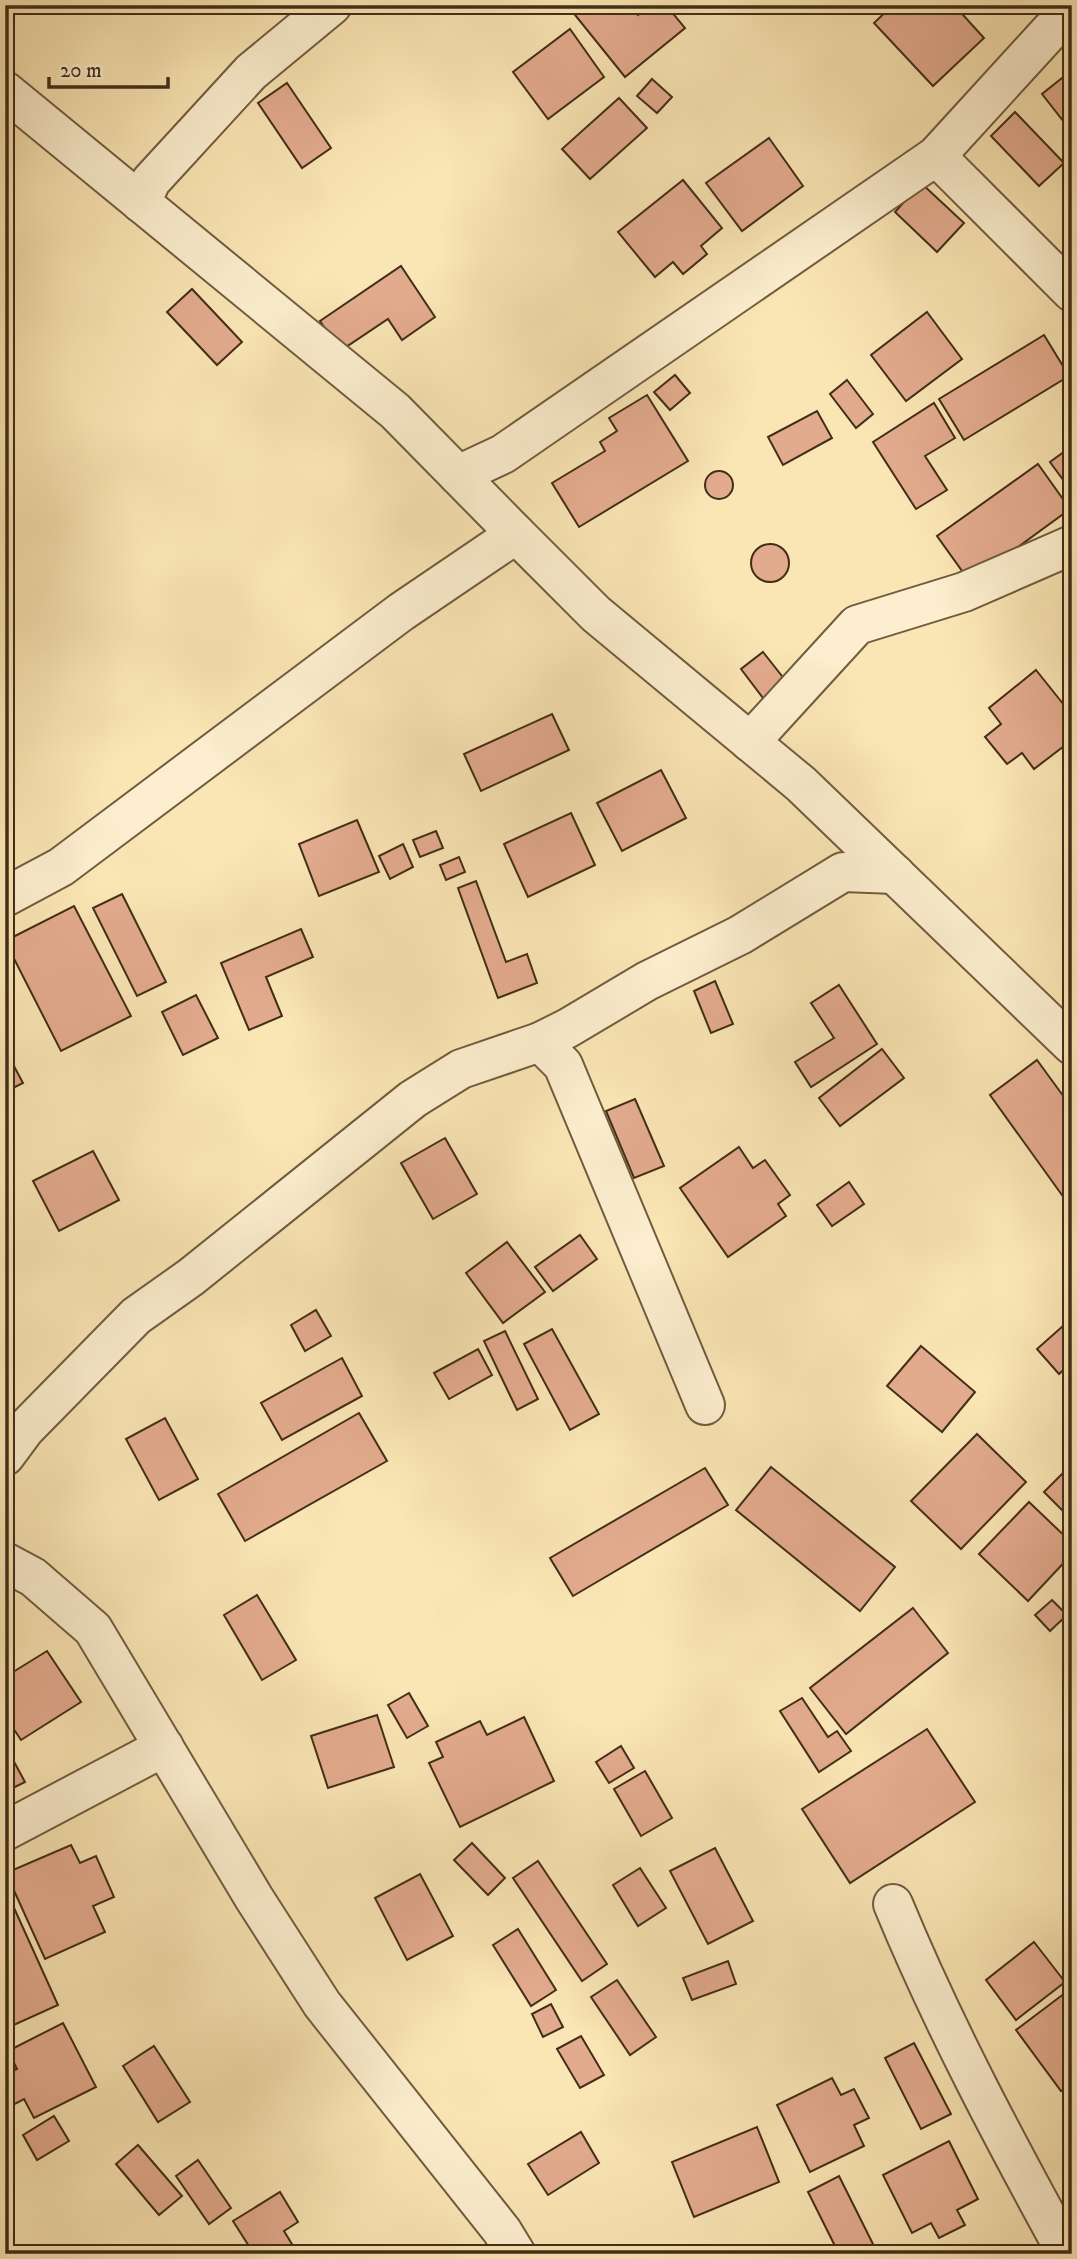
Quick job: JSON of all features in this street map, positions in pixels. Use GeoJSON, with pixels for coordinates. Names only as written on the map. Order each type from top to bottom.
{"type":"FeatureCollection","features":[{"type":"Feature","properties":{"kind":"street"},"geometry":{"type":"LineString","coordinates":[[141,203],[151,181],[251,72],[332,5]]}},
{"type":"Feature","properties":{"kind":"street"},"geometry":{"type":"LineString","coordinates":[[458,475],[503,454],[936,156],[1052,29],[1072,13]]}},
{"type":"Feature","properties":{"kind":"street"},"geometry":{"type":"LineString","coordinates":[[5,91],[395,411],[596,614],[750,743],[853,834],[1072,1045]]}},
{"type":"Feature","properties":{"kind":"street"},"geometry":{"type":"LineString","coordinates":[[936,156],[1072,292]]}},
{"type":"Feature","properties":{"kind":"street"},"geometry":{"type":"LineString","coordinates":[[5,897],[61,867],[401,612],[516,534]]}},
{"type":"Feature","properties":{"kind":"street"},"geometry":{"type":"LineString","coordinates":[[750,743],[857,625],[964,592],[1072,545]]}},
{"type":"Feature","properties":{"kind":"street"},"geometry":{"type":"LineString","coordinates":[[843,872],[853,834]]}},
{"type":"Feature","properties":{"kind":"street"},"geometry":{"type":"LineString","coordinates":[[5,1457],[25,1429],[136,1316],[191,1277],[413,1099],[461,1069],[557,1045],[647,981],[740,935],[843,872],[895,874]]}},
{"type":"Feature","properties":{"kind":"street"},"geometry":{"type":"LineString","coordinates":[[557,1045],[705,1405]]}},
{"type":"Feature","properties":{"kind":"street"},"geometry":{"type":"LineString","coordinates":[[5,1562],[42,1584],[93,1629],[322,2004],[502,2231],[516,2254]]}},
{"type":"Feature","properties":{"kind":"street"},"geometry":{"type":"LineString","coordinates":[[5,1831],[164,1747]]}},
{"type":"Feature","properties":{"kind":"street"},"geometry":{"type":"LineString","coordinates":[[893,1904],[929,1987],[1067,2254]]}},
{"type":"Feature","properties":{"kind":"building"},"geometry":{"type":"Polygon","coordinates":[[[567,5],[631,5],[638,15],[650,5],[666,5],[685,28],[625,77],[567,5]]]}},
{"type":"Feature","properties":{"kind":"building"},"geometry":{"type":"Polygon","coordinates":[[[893,5],[954,5],[984,38],[933,86],[874,23],[893,5]]]}},
{"type":"Feature","properties":{"kind":"building"},"geometry":{"type":"Polygon","coordinates":[[[570,29],[604,77],[548,119],[513,72],[570,29]]]}},
{"type":"Feature","properties":{"kind":"building"},"geometry":{"type":"Polygon","coordinates":[[[1072,70],[1072,115],[1064,122],[1042,94],[1072,70]]]}},
{"type":"Feature","properties":{"kind":"building"},"geometry":{"type":"Polygon","coordinates":[[[652,79],[672,97],[657,113],[637,96],[652,79]]]}},
{"type":"Feature","properties":{"kind":"building"},"geometry":{"type":"Polygon","coordinates":[[[287,83],[331,148],[302,168],[258,103],[287,83]]]}},
{"type":"Feature","properties":{"kind":"building"},"geometry":{"type":"Polygon","coordinates":[[[619,98],[647,128],[590,179],[562,149],[619,98]]]}},
{"type":"Feature","properties":{"kind":"building"},"geometry":{"type":"Polygon","coordinates":[[[1015,112],[1064,163],[1039,186],[991,136],[1015,112]]]}},
{"type":"Feature","properties":{"kind":"building"},"geometry":{"type":"Polygon","coordinates":[[[769,138],[803,186],[742,231],[706,183],[769,138]]]}},
{"type":"Feature","properties":{"kind":"building"},"geometry":{"type":"Polygon","coordinates":[[[683,180],[722,228],[701,246],[707,254],[683,274],[673,262],[655,277],[618,232],[683,180]]]}},
{"type":"Feature","properties":{"kind":"building"},"geometry":{"type":"Polygon","coordinates":[[[921,183],[964,223],[937,252],[895,212],[921,183]]]}},
{"type":"Feature","properties":{"kind":"building"},"geometry":{"type":"Polygon","coordinates":[[[401,266],[435,317],[402,340],[388,319],[340,351],[320,321],[401,266]]]}},
{"type":"Feature","properties":{"kind":"building"},"geometry":{"type":"Polygon","coordinates":[[[192,289],[242,342],[217,365],[167,312],[192,289]]]}},
{"type":"Feature","properties":{"kind":"building"},"geometry":{"type":"Polygon","coordinates":[[[927,312],[962,359],[906,401],[871,355],[927,312]]]}},
{"type":"Feature","properties":{"kind":"building"},"geometry":{"type":"Polygon","coordinates":[[[1044,335],[1069,376],[964,440],[939,399],[1044,335]]]}},
{"type":"Feature","properties":{"kind":"building"},"geometry":{"type":"Polygon","coordinates":[[[675,375],[690,393],[670,410],[654,392],[675,375]]]}},
{"type":"Feature","properties":{"kind":"building"},"geometry":{"type":"Polygon","coordinates":[[[847,380],[873,414],[856,428],[830,394],[847,380]]]}},
{"type":"Feature","properties":{"kind":"building"},"geometry":{"type":"Polygon","coordinates":[[[647,395],[688,461],[579,527],[552,483],[605,451],[600,442],[617,431],[609,418],[647,395]]]}},
{"type":"Feature","properties":{"kind":"building"},"geometry":{"type":"Polygon","coordinates":[[[934,403],[955,438],[925,456],[947,490],[916,509],[873,442],[934,403]]]}},
{"type":"Feature","properties":{"kind":"building"},"geometry":{"type":"Polygon","coordinates":[[[817,411],[832,438],[783,465],[768,437],[817,411]]]}},
{"type":"Feature","properties":{"kind":"building"},"geometry":{"type":"Polygon","coordinates":[[[1072,446],[1072,492],[1050,462],[1072,446]]]}},
{"type":"Feature","properties":{"kind":"building"},"geometry":{"type":"Polygon","coordinates":[[[1038,464],[1070,509],[970,582],[937,536],[1038,464]]]}},
{"type":"Feature","properties":{"kind":"building"},"geometry":{"type":"Polygon","coordinates":[[[719,471],[729,475],[733,485],[729,495],[719,499],[709,495],[705,485],[709,475],[719,471]]]}},
{"type":"Feature","properties":{"kind":"building"},"geometry":{"type":"Polygon","coordinates":[[[770,544],[783,550],[789,563],[783,576],[770,582],[757,576],[751,563],[757,550],[770,544]]]}},
{"type":"Feature","properties":{"kind":"building"},"geometry":{"type":"Polygon","coordinates":[[[763,652],[789,685],[766,702],[741,669],[763,652]]]}},
{"type":"Feature","properties":{"kind":"building"},"geometry":{"type":"Polygon","coordinates":[[[1036,670],[1072,715],[1072,740],[1034,769],[1022,753],[1007,764],[985,737],[1001,724],[989,708],[1036,670]]]}},
{"type":"Feature","properties":{"kind":"building"},"geometry":{"type":"Polygon","coordinates":[[[552,714],[569,750],[481,791],[464,754],[552,714]]]}},
{"type":"Feature","properties":{"kind":"building"},"geometry":{"type":"Polygon","coordinates":[[[661,770],[686,818],[622,851],[597,803],[661,770]]]}},
{"type":"Feature","properties":{"kind":"building"},"geometry":{"type":"Polygon","coordinates":[[[571,813],[595,865],[528,897],[504,844],[571,813]]]}},
{"type":"Feature","properties":{"kind":"building"},"geometry":{"type":"Polygon","coordinates":[[[357,820],[379,872],[319,896],[299,844],[357,820]]]}},
{"type":"Feature","properties":{"kind":"building"},"geometry":{"type":"Polygon","coordinates":[[[436,831],[443,848],[420,857],[413,840],[436,831]]]}},
{"type":"Feature","properties":{"kind":"building"},"geometry":{"type":"Polygon","coordinates":[[[403,844],[413,867],[390,879],[379,856],[403,844]]]}},
{"type":"Feature","properties":{"kind":"building"},"geometry":{"type":"Polygon","coordinates":[[[459,857],[465,872],[446,880],[440,865],[459,857]]]}},
{"type":"Feature","properties":{"kind":"building"},"geometry":{"type":"Polygon","coordinates":[[[476,881],[506,962],[527,954],[537,983],[498,998],[458,888],[476,881]]]}},
{"type":"Feature","properties":{"kind":"building"},"geometry":{"type":"Polygon","coordinates":[[[122,894],[166,982],[137,996],[93,908],[122,894]]]}},
{"type":"Feature","properties":{"kind":"building"},"geometry":{"type":"Polygon","coordinates":[[[74,906],[131,1016],[61,1051],[5,941],[74,906]]]}},
{"type":"Feature","properties":{"kind":"building"},"geometry":{"type":"Polygon","coordinates":[[[301,929],[313,957],[266,977],[282,1016],[249,1030],[221,963],[301,929]]]}},
{"type":"Feature","properties":{"kind":"building"},"geometry":{"type":"Polygon","coordinates":[[[715,981],[733,1024],[711,1033],[694,991],[715,981]]]}},
{"type":"Feature","properties":{"kind":"building"},"geometry":{"type":"Polygon","coordinates":[[[839,985],[877,1044],[811,1087],[795,1062],[834,1038],[811,1003],[839,985]]]}},
{"type":"Feature","properties":{"kind":"building"},"geometry":{"type":"Polygon","coordinates":[[[196,995],[218,1038],[183,1055],[162,1012],[196,995]]]}},
{"type":"Feature","properties":{"kind":"building"},"geometry":{"type":"Polygon","coordinates":[[[882,1049],[904,1078],[840,1126],[819,1098],[882,1049]]]}},
{"type":"Feature","properties":{"kind":"building"},"geometry":{"type":"Polygon","coordinates":[[[7,1053],[23,1083],[5,1092],[5,1054],[7,1053]]]}},
{"type":"Feature","properties":{"kind":"building"},"geometry":{"type":"Polygon","coordinates":[[[1037,1060],[1072,1108],[1072,1209],[990,1095],[1037,1060]]]}},
{"type":"Feature","properties":{"kind":"building"},"geometry":{"type":"Polygon","coordinates":[[[635,1099],[664,1166],[634,1178],[606,1111],[635,1099]]]}},
{"type":"Feature","properties":{"kind":"building"},"geometry":{"type":"Polygon","coordinates":[[[445,1138],[477,1194],[433,1219],[401,1163],[445,1138]]]}},
{"type":"Feature","properties":{"kind":"building"},"geometry":{"type":"Polygon","coordinates":[[[739,1147],[753,1168],[765,1160],[790,1195],[778,1204],[786,1216],[728,1257],[680,1188],[739,1147]]]}},
{"type":"Feature","properties":{"kind":"building"},"geometry":{"type":"Polygon","coordinates":[[[93,1151],[119,1200],[59,1231],[33,1181],[93,1151]]]}},
{"type":"Feature","properties":{"kind":"building"},"geometry":{"type":"Polygon","coordinates":[[[849,1182],[864,1204],[832,1226],[817,1205],[849,1182]]]}},
{"type":"Feature","properties":{"kind":"building"},"geometry":{"type":"Polygon","coordinates":[[[580,1235],[597,1259],[553,1291],[535,1267],[580,1235]]]}},
{"type":"Feature","properties":{"kind":"building"},"geometry":{"type":"Polygon","coordinates":[[[507,1242],[545,1292],[503,1323],[466,1273],[507,1242]]]}},
{"type":"Feature","properties":{"kind":"building"},"geometry":{"type":"Polygon","coordinates":[[[316,1310],[331,1336],[305,1351],[291,1325],[316,1310]]]}},
{"type":"Feature","properties":{"kind":"building"},"geometry":{"type":"Polygon","coordinates":[[[1072,1318],[1072,1362],[1059,1374],[1037,1349],[1072,1318]]]}},
{"type":"Feature","properties":{"kind":"building"},"geometry":{"type":"Polygon","coordinates":[[[552,1329],[599,1414],[570,1430],[524,1344],[552,1329]]]}},
{"type":"Feature","properties":{"kind":"building"},"geometry":{"type":"Polygon","coordinates":[[[505,1331],[538,1399],[517,1410],[484,1341],[505,1331]]]}},
{"type":"Feature","properties":{"kind":"building"},"geometry":{"type":"Polygon","coordinates":[[[921,1346],[975,1392],[942,1432],[887,1386],[921,1346]]]}},
{"type":"Feature","properties":{"kind":"building"},"geometry":{"type":"Polygon","coordinates":[[[478,1349],[492,1375],[449,1399],[434,1373],[478,1349]]]}},
{"type":"Feature","properties":{"kind":"building"},"geometry":{"type":"Polygon","coordinates":[[[342,1358],[362,1396],[282,1440],[261,1403],[342,1358]]]}},
{"type":"Feature","properties":{"kind":"building"},"geometry":{"type":"Polygon","coordinates":[[[359,1413],[387,1461],[245,1541],[218,1494],[359,1413]]]}},
{"type":"Feature","properties":{"kind":"building"},"geometry":{"type":"Polygon","coordinates":[[[165,1418],[198,1479],[159,1500],[126,1439],[165,1418]]]}},
{"type":"Feature","properties":{"kind":"building"},"geometry":{"type":"Polygon","coordinates":[[[977,1434],[1026,1482],[961,1549],[911,1501],[977,1434]]]}},
{"type":"Feature","properties":{"kind":"building"},"geometry":{"type":"Polygon","coordinates":[[[1072,1464],[1072,1520],[1044,1492],[1072,1464]]]}},
{"type":"Feature","properties":{"kind":"building"},"geometry":{"type":"Polygon","coordinates":[[[771,1467],[895,1567],[860,1611],[736,1510],[771,1467]]]}},
{"type":"Feature","properties":{"kind":"building"},"geometry":{"type":"Polygon","coordinates":[[[705,1468],[728,1505],[573,1596],[550,1558],[705,1468]]]}},
{"type":"Feature","properties":{"kind":"building"},"geometry":{"type":"Polygon","coordinates":[[[1029,1502],[1072,1543],[1072,1554],[1028,1601],[979,1554],[1029,1502]]]}},
{"type":"Feature","properties":{"kind":"building"},"geometry":{"type":"Polygon","coordinates":[[[257,1595],[296,1660],[262,1680],[224,1615],[257,1595]]]}},
{"type":"Feature","properties":{"kind":"building"},"geometry":{"type":"Polygon","coordinates":[[[1052,1600],[1067,1615],[1050,1631],[1035,1615],[1052,1600]]]}},
{"type":"Feature","properties":{"kind":"building"},"geometry":{"type":"Polygon","coordinates":[[[913,1608],[948,1653],[846,1734],[810,1688],[913,1608]]]}},
{"type":"Feature","properties":{"kind":"building"},"geometry":{"type":"Polygon","coordinates":[[[47,1651],[81,1702],[21,1740],[5,1716],[5,1677],[47,1651]]]}},
{"type":"Feature","properties":{"kind":"building"},"geometry":{"type":"Polygon","coordinates":[[[409,1693],[428,1726],[407,1738],[388,1705],[409,1693]]]}},
{"type":"Feature","properties":{"kind":"building"},"geometry":{"type":"Polygon","coordinates":[[[802,1698],[828,1737],[837,1731],[851,1751],[819,1772],[780,1711],[802,1698]]]}},
{"type":"Feature","properties":{"kind":"building"},"geometry":{"type":"Polygon","coordinates":[[[377,1715],[394,1767],[328,1788],[311,1736],[377,1715]]]}},
{"type":"Feature","properties":{"kind":"building"},"geometry":{"type":"Polygon","coordinates":[[[524,1717],[554,1781],[460,1827],[429,1763],[443,1757],[436,1742],[480,1721],[487,1735],[524,1717]]]}},
{"type":"Feature","properties":{"kind":"building"},"geometry":{"type":"Polygon","coordinates":[[[927,1729],[975,1802],[850,1883],[802,1809],[927,1729]]]}},
{"type":"Feature","properties":{"kind":"building"},"geometry":{"type":"Polygon","coordinates":[[[5,1745],[25,1782],[5,1792],[5,1745]]]}},
{"type":"Feature","properties":{"kind":"building"},"geometry":{"type":"Polygon","coordinates":[[[621,1746],[634,1768],[609,1783],[596,1762],[621,1746]]]}},
{"type":"Feature","properties":{"kind":"building"},"geometry":{"type":"Polygon","coordinates":[[[645,1771],[672,1818],[641,1836],[614,1789],[645,1771]]]}},
{"type":"Feature","properties":{"kind":"building"},"geometry":{"type":"Polygon","coordinates":[[[472,1843],[505,1878],[488,1895],[454,1860],[472,1843]]]}},
{"type":"Feature","properties":{"kind":"building"},"geometry":{"type":"Polygon","coordinates":[[[71,1845],[80,1863],[96,1856],[114,1897],[93,1906],[105,1932],[45,1959],[6,1873],[71,1845]]]}},
{"type":"Feature","properties":{"kind":"building"},"geometry":{"type":"Polygon","coordinates":[[[715,1848],[753,1921],[708,1944],[670,1871],[715,1848]]]}},
{"type":"Feature","properties":{"kind":"building"},"geometry":{"type":"Polygon","coordinates":[[[538,1861],[607,1964],[582,1981],[513,1878],[538,1861]]]}},
{"type":"Feature","properties":{"kind":"building"},"geometry":{"type":"Polygon","coordinates":[[[640,1868],[666,1908],[638,1926],[613,1885],[640,1868]]]}},
{"type":"Feature","properties":{"kind":"building"},"geometry":{"type":"Polygon","coordinates":[[[420,1874],[453,1936],[407,1960],[375,1898],[420,1874]]]}},
{"type":"Feature","properties":{"kind":"building"},"geometry":{"type":"Polygon","coordinates":[[[5,1888],[58,2005],[5,2029],[5,1888]]]}},
{"type":"Feature","properties":{"kind":"building"},"geometry":{"type":"Polygon","coordinates":[[[518,1929],[556,1990],[531,2006],[493,1945],[518,1929]]]}},
{"type":"Feature","properties":{"kind":"building"},"geometry":{"type":"Polygon","coordinates":[[[1034,1942],[1065,1982],[1016,2020],[986,1980],[1034,1942]]]}},
{"type":"Feature","properties":{"kind":"building"},"geometry":{"type":"Polygon","coordinates":[[[728,1961],[736,1984],[692,2000],[683,1978],[728,1961]]]}},
{"type":"Feature","properties":{"kind":"building"},"geometry":{"type":"Polygon","coordinates":[[[617,1980],[656,2037],[630,2055],[591,1997],[617,1980]]]}},
{"type":"Feature","properties":{"kind":"building"},"geometry":{"type":"Polygon","coordinates":[[[1069,1990],[1072,1993],[1072,2083],[1061,2091],[1016,2030],[1069,1990]]]}},
{"type":"Feature","properties":{"kind":"building"},"geometry":{"type":"Polygon","coordinates":[[[551,2004],[563,2027],[543,2037],[532,2014],[551,2004]]]}},
{"type":"Feature","properties":{"kind":"building"},"geometry":{"type":"Polygon","coordinates":[[[63,2023],[96,2087],[34,2118],[24,2099],[13,2105],[5,2089],[5,2074],[17,2069],[8,2051],[63,2023]]]}},
{"type":"Feature","properties":{"kind":"building"},"geometry":{"type":"Polygon","coordinates":[[[581,2036],[604,2075],[580,2088],[557,2049],[581,2036]]]}},
{"type":"Feature","properties":{"kind":"building"},"geometry":{"type":"Polygon","coordinates":[[[914,2043],[951,2114],[921,2129],[885,2058],[914,2043]]]}},
{"type":"Feature","properties":{"kind":"building"},"geometry":{"type":"Polygon","coordinates":[[[154,2046],[190,2102],[158,2122],[123,2066],[154,2046]]]}},
{"type":"Feature","properties":{"kind":"building"},"geometry":{"type":"Polygon","coordinates":[[[832,2078],[841,2095],[854,2089],[869,2118],[854,2125],[864,2146],[810,2172],[777,2105],[832,2078]]]}},
{"type":"Feature","properties":{"kind":"building"},"geometry":{"type":"Polygon","coordinates":[[[54,2116],[69,2141],[37,2160],[23,2135],[54,2116]]]}},
{"type":"Feature","properties":{"kind":"building"},"geometry":{"type":"Polygon","coordinates":[[[757,2127],[779,2182],[694,2217],[672,2162],[757,2127]]]}},
{"type":"Feature","properties":{"kind":"building"},"geometry":{"type":"Polygon","coordinates":[[[581,2132],[599,2163],[548,2195],[528,2164],[581,2132]]]}},
{"type":"Feature","properties":{"kind":"building"},"geometry":{"type":"Polygon","coordinates":[[[949,2141],[978,2199],[957,2210],[965,2225],[939,2238],[931,2223],[912,2233],[883,2175],[949,2141]]]}},
{"type":"Feature","properties":{"kind":"building"},"geometry":{"type":"Polygon","coordinates":[[[138,2145],[182,2196],[159,2215],[116,2164],[138,2145]]]}},
{"type":"Feature","properties":{"kind":"building"},"geometry":{"type":"Polygon","coordinates":[[[198,2160],[231,2208],[209,2224],[176,2176],[198,2160]]]}},
{"type":"Feature","properties":{"kind":"building"},"geometry":{"type":"Polygon","coordinates":[[[839,2176],[878,2254],[839,2254],[808,2192],[839,2176]]]}},
{"type":"Feature","properties":{"kind":"building"},"geometry":{"type":"Polygon","coordinates":[[[280,2192],[298,2222],[284,2231],[298,2254],[254,2254],[233,2221],[280,2192]]]}}]}
